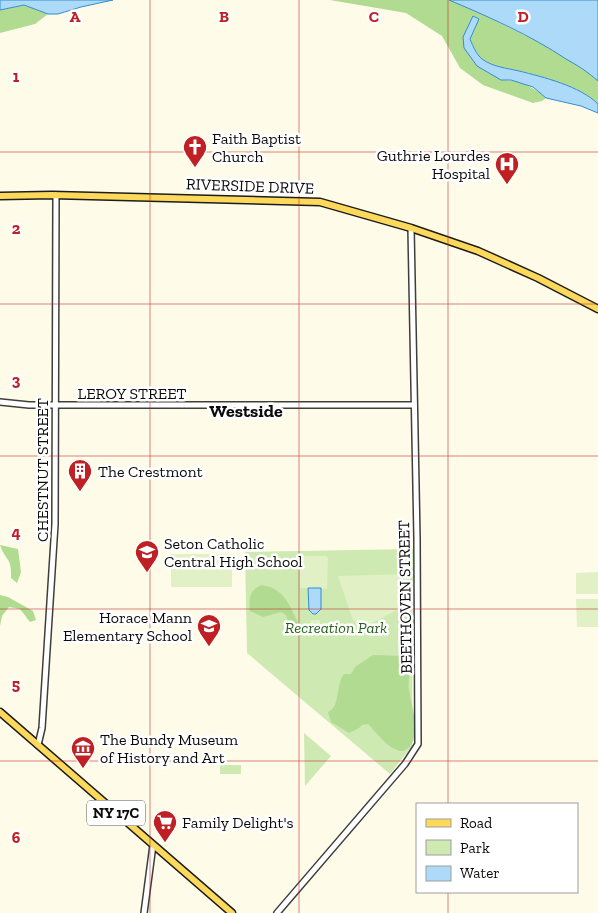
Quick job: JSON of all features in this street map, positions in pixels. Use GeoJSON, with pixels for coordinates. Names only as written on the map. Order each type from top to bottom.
{"type":"FeatureCollection","features":[{"type":"Feature","properties":{"kind":"main road","name":"RIVERSIDE DRIVE"},"geometry":{"type":"LineString","coordinates":[[0,196],[56,195],[316,201],[411,228],[478,251],[538,278],[598,309]]}},
{"type":"Feature","properties":{"kind":"main road","name":"NY 17C"},"geometry":{"type":"LineString","coordinates":[[0,712],[232,913]]}},
{"type":"Feature","properties":{"kind":"street","name":"CHESTNUT STREET"},"geometry":{"type":"LineString","coordinates":[[38,745],[42,728],[54,541],[56,195]]}},
{"type":"Feature","properties":{"kind":"street","name":"BEETHOVEN STREET"},"geometry":{"type":"LineString","coordinates":[[277,913],[404,764],[418,744],[411,228]]}},
{"type":"Feature","properties":{"kind":"street","name":"LEROY STREET"},"geometry":{"type":"LineString","coordinates":[[0,402],[22,405],[414,405]]}},
{"type":"Feature","properties":{"kind":"street"},"geometry":{"type":"LineString","coordinates":[[144,913],[152,844]]}},
{"type":"Feature","properties":{"kind":"green space"},"geometry":{"type":"Polygon","coordinates":[[[330,0],[449,0],[476,11],[546,46],[591,74],[598,81],[598,104],[581,92],[561,83],[486,62],[476,52],[470,38],[479,19],[473,17],[464,48],[501,80],[514,81],[525,85],[546,98],[533,103],[483,85],[460,68],[442,36],[406,13],[330,0]]]}},
{"type":"Feature","properties":{"kind":"green space"},"geometry":{"type":"Polygon","coordinates":[[[24,5],[48,14],[35,24],[0,33],[0,10],[24,5]]]}},
{"type":"Feature","properties":{"kind":"green space"},"geometry":{"type":"Polygon","coordinates":[[[0,545],[18,549],[21,572],[17,583],[11,578],[10,563],[0,545]]]}},
{"type":"Feature","properties":{"kind":"green space","name":"Recreation Park"},"geometry":{"type":"Polygon","coordinates":[[[413,549],[412,746],[390,774],[247,653],[245,552],[413,549]]]}},
{"type":"Feature","properties":{"kind":"green space"},"geometry":{"type":"Polygon","coordinates":[[[171,554],[232,554],[232,587],[171,587],[171,554]]]}},
{"type":"Feature","properties":{"kind":"green space"},"geometry":{"type":"Polygon","coordinates":[[[300,556],[326,556],[328,558],[327,589],[300,588],[300,556]]]}},
{"type":"Feature","properties":{"kind":"green space"},"geometry":{"type":"Polygon","coordinates":[[[598,572],[598,594],[576,594],[576,573],[598,572]]]}},
{"type":"Feature","properties":{"kind":"green space"},"geometry":{"type":"Polygon","coordinates":[[[408,574],[408,604],[374,622],[362,626],[353,620],[338,576],[408,574]]]}},
{"type":"Feature","properties":{"kind":"green space"},"geometry":{"type":"Polygon","coordinates":[[[262,585],[277,590],[282,594],[300,626],[293,628],[289,624],[286,615],[281,612],[263,617],[250,611],[252,592],[262,585]]]}},
{"type":"Feature","properties":{"kind":"green space"},"geometry":{"type":"Polygon","coordinates":[[[0,595],[8,597],[33,611],[36,620],[30,622],[20,609],[9,607],[2,616],[0,626],[0,595]]]}},
{"type":"Feature","properties":{"kind":"green space"},"geometry":{"type":"Polygon","coordinates":[[[576,599],[598,599],[598,627],[577,627],[576,599]]]}},
{"type":"Feature","properties":{"kind":"green space"},"geometry":{"type":"Polygon","coordinates":[[[311,620],[320,620],[320,624],[323,624],[323,627],[320,629],[308,627],[307,624],[311,624],[311,620]]]}},
{"type":"Feature","properties":{"kind":"green space"},"geometry":{"type":"Polygon","coordinates":[[[373,655],[405,656],[408,660],[410,669],[409,690],[415,729],[412,744],[403,751],[398,751],[389,745],[368,724],[362,725],[349,733],[331,722],[328,712],[335,705],[344,674],[351,674],[355,667],[373,655]]]}},
{"type":"Feature","properties":{"kind":"green space"},"geometry":{"type":"Polygon","coordinates":[[[304,733],[331,756],[305,786],[304,733]]]}},
{"type":"Feature","properties":{"kind":"green space"},"geometry":{"type":"Polygon","coordinates":[[[220,765],[241,765],[241,774],[220,774],[220,765]]]}},
{"type":"Feature","properties":{"kind":"water"},"geometry":{"type":"Polygon","coordinates":[[[0,0],[113,0],[58,14],[48,14],[24,5],[0,10],[0,0]]]}},
{"type":"Feature","properties":{"kind":"water"},"geometry":{"type":"Polygon","coordinates":[[[449,0],[598,0],[598,81],[578,66],[524,34],[449,0]]]}},
{"type":"Feature","properties":{"kind":"water"},"geometry":{"type":"Polygon","coordinates":[[[473,16],[479,19],[470,39],[476,52],[482,59],[495,66],[539,76],[571,87],[598,104],[598,113],[581,106],[546,98],[533,87],[511,80],[501,80],[477,66],[464,48],[463,37],[473,16]]]}},
{"type":"Feature","properties":{"kind":"water"},"geometry":{"type":"Polygon","coordinates":[[[308,588],[321,588],[321,609],[316,614],[309,610],[308,588]]]}},
{"type":"Feature","properties":{"kind":"place","name":"Faith Baptist Church"},"geometry":{"type":"Point","coordinates":[195,168]}},
{"type":"Feature","properties":{"kind":"place","name":"Guthrie Lourdes Hospital"},"geometry":{"type":"Point","coordinates":[507,185]}},
{"type":"Feature","properties":{"kind":"place","name":"The Crestmont"},"geometry":{"type":"Point","coordinates":[80,492]}},
{"type":"Feature","properties":{"kind":"place","name":"Seton Catholic Central High School"},"geometry":{"type":"Point","coordinates":[147,573]}},
{"type":"Feature","properties":{"kind":"place","name":"Horace Mann Elementary School"},"geometry":{"type":"Point","coordinates":[209,647]}},
{"type":"Feature","properties":{"kind":"place","name":"The Bundy Museum of History and Art"},"geometry":{"type":"Point","coordinates":[83,769]}},
{"type":"Feature","properties":{"kind":"place","name":"Family Delight's"},"geometry":{"type":"Point","coordinates":[165,843]}},
{"type":"Feature","properties":{"kind":"district","name":"Westside"},"geometry":{"type":"Point","coordinates":[246,411]}}]}
